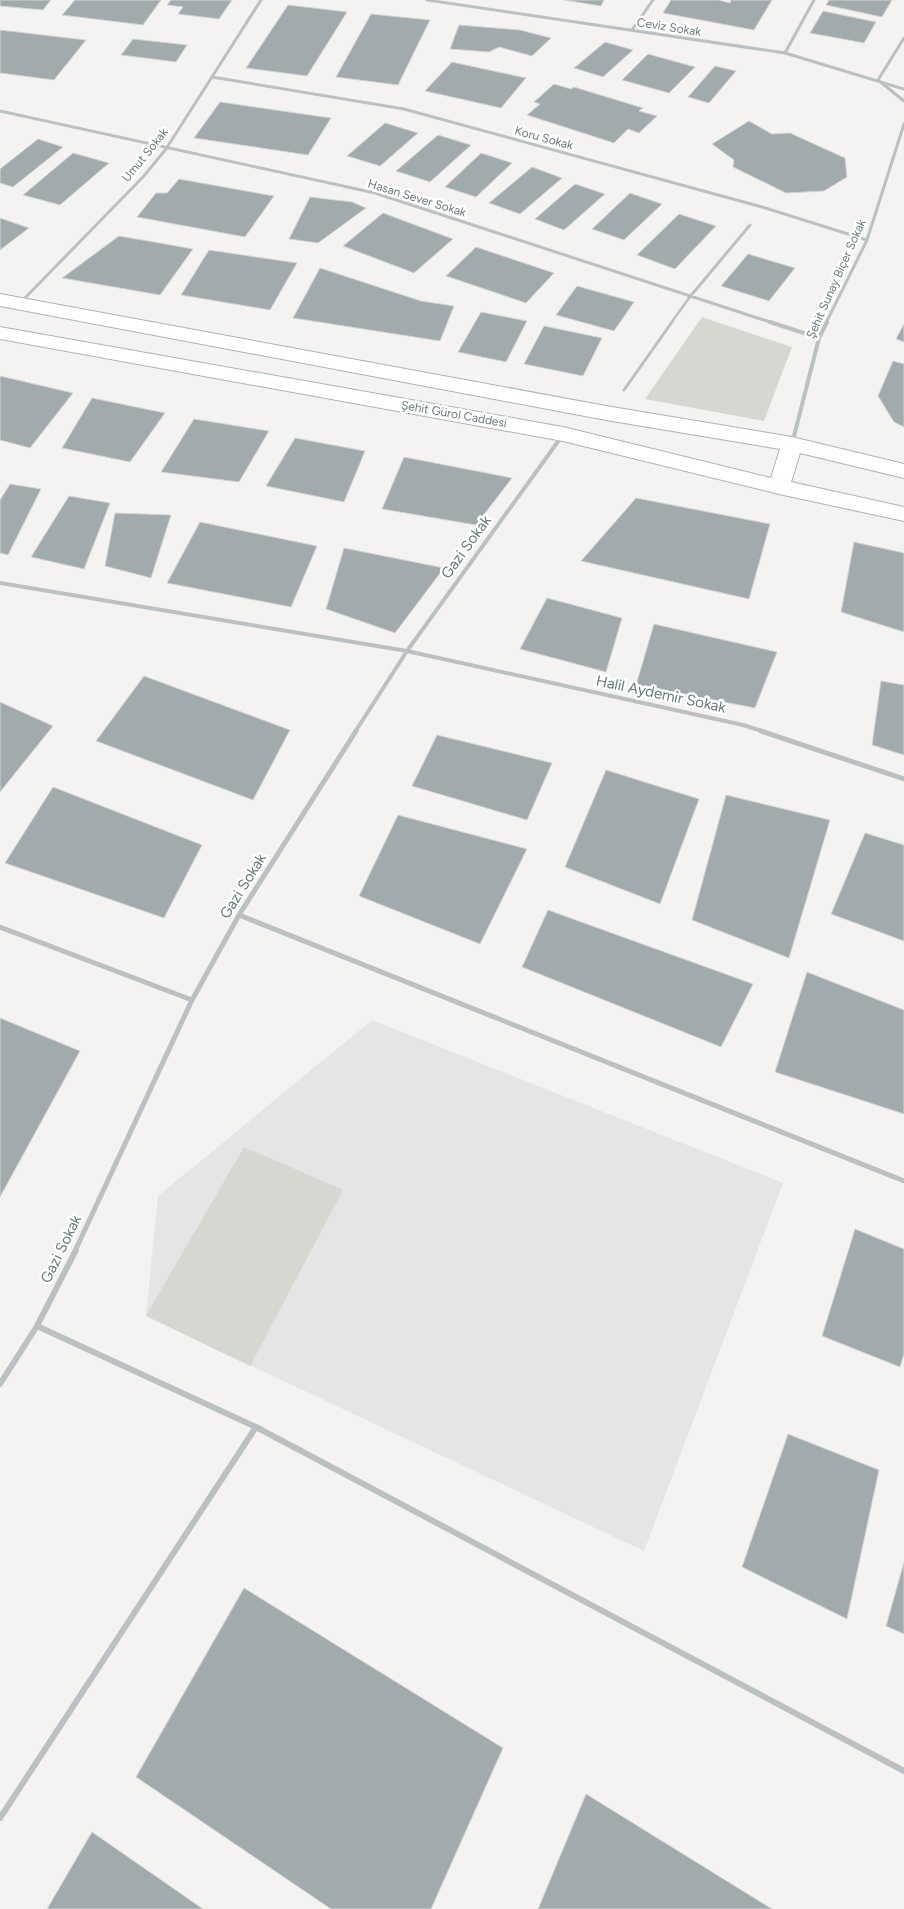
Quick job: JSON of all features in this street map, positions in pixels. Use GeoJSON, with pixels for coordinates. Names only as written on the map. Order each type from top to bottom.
{"type":"FeatureCollection","features":[{"type":"Feature","properties":{"kind":"main road","name":"Şehit Gürol Caddesi"},"geometry":{"type":"LineString","coordinates":[[10,302],[606,413],[792,444],[904,471]]}},
{"type":"Feature","properties":{"kind":"main road","name":"Şehit Gürol Caddesi"},"geometry":{"type":"LineString","coordinates":[[0,333],[563,434],[779,487],[904,514]]}},
{"type":"Feature","properties":{"kind":"main road"},"geometry":{"type":"LineString","coordinates":[[779,487],[792,444]]}},
{"type":"Feature","properties":{"kind":"street","name":"Umut Sokak"},"geometry":{"type":"LineString","coordinates":[[10,302],[143,177],[166,149],[261,0]]}},
{"type":"Feature","properties":{"kind":"street","name":"Ceviz Sokak"},"geometry":{"type":"LineString","coordinates":[[427,0],[785,53],[904,89]]}},
{"type":"Feature","properties":{"kind":"street"},"geometry":{"type":"LineString","coordinates":[[632,30],[653,0]]}},
{"type":"Feature","properties":{"kind":"street"},"geometry":{"type":"LineString","coordinates":[[785,53],[814,0]]}},
{"type":"Feature","properties":{"kind":"street"},"geometry":{"type":"LineString","coordinates":[[904,38],[878,80],[904,101]]}},
{"type":"Feature","properties":{"kind":"street","name":"Koru Sokak"},"geometry":{"type":"LineString","coordinates":[[212,77],[404,109],[762,207],[867,240]]}},
{"type":"Feature","properties":{"kind":"street","name":"Hasan Sever Sokak"},"geometry":{"type":"LineString","coordinates":[[0,111],[374,194],[689,298],[819,338]]}},
{"type":"Feature","properties":{"kind":"street","name":"Şehit Sunay Biçer Sokak"},"geometry":{"type":"LineString","coordinates":[[792,444],[819,338],[867,240],[904,124]]}},
{"type":"Feature","properties":{"kind":"street"},"geometry":{"type":"LineString","coordinates":[[689,298],[750,225]]}},
{"type":"Feature","properties":{"kind":"street","name":"Gazi Sokak"},"geometry":{"type":"LineString","coordinates":[[0,1384],[37,1326],[70,1262],[192,1000],[238,915],[407,651],[563,434]]}},
{"type":"Feature","properties":{"kind":"street","name":"Halil Aydemir Sokak"},"geometry":{"type":"LineString","coordinates":[[0,583],[407,651],[744,725],[904,778]]}},
{"type":"Feature","properties":{"kind":"street"},"geometry":{"type":"LineString","coordinates":[[238,915],[904,1181]]}},
{"type":"Feature","properties":{"kind":"street"},"geometry":{"type":"LineString","coordinates":[[0,927],[192,1000]]}},
{"type":"Feature","properties":{"kind":"street"},"geometry":{"type":"LineString","coordinates":[[37,1326],[256,1427],[904,1771]]}},
{"type":"Feature","properties":{"kind":"street"},"geometry":{"type":"LineString","coordinates":[[0,1818],[256,1427]]}},
{"type":"Feature","properties":{"kind":"lane"},"geometry":{"type":"LineString","coordinates":[[624,390],[689,298]]}},
{"type":"Feature","properties":{"kind":"shaded area"},"geometry":{"type":"Polygon","coordinates":[[[702,317],[792,347],[764,421],[645,399],[702,317]]]}},
{"type":"Feature","properties":{"kind":"shaded area"},"geometry":{"type":"Polygon","coordinates":[[[372,1020],[783,1183],[644,1551],[146,1316],[158,1196],[372,1020]]]}},
{"type":"Feature","properties":{"kind":"shaded area"},"geometry":{"type":"Polygon","coordinates":[[[244,1147],[343,1190],[250,1366],[146,1316],[244,1147]]]}},
{"type":"Feature","properties":{"kind":"building"},"geometry":{"type":"Polygon","coordinates":[[[0,0],[51,0],[43,10],[0,6],[0,0]]]}},
{"type":"Feature","properties":{"kind":"building"},"geometry":{"type":"Polygon","coordinates":[[[75,0],[161,0],[143,25],[62,15],[75,0]]]}},
{"type":"Feature","properties":{"kind":"building"},"geometry":{"type":"Polygon","coordinates":[[[171,0],[232,0],[219,19],[178,14],[183,7],[167,5],[171,0]]]}},
{"type":"Feature","properties":{"kind":"building"},"geometry":{"type":"Polygon","coordinates":[[[564,0],[604,0],[601,6],[564,0]]]}},
{"type":"Feature","properties":{"kind":"building"},"geometry":{"type":"Polygon","coordinates":[[[671,0],[719,0],[730,3],[731,0],[772,0],[754,30],[663,13],[671,0]]]}},
{"type":"Feature","properties":{"kind":"building"},"geometry":{"type":"Polygon","coordinates":[[[829,0],[892,0],[882,17],[826,5],[829,0]]]}},
{"type":"Feature","properties":{"kind":"building"},"geometry":{"type":"Polygon","coordinates":[[[288,5],[347,12],[307,76],[246,68],[288,5]]]}},
{"type":"Feature","properties":{"kind":"building"},"geometry":{"type":"Polygon","coordinates":[[[823,11],[876,22],[864,43],[810,33],[823,11]]]}},
{"type":"Feature","properties":{"kind":"building"},"geometry":{"type":"Polygon","coordinates":[[[371,14],[430,20],[398,85],[336,77],[371,14]]]}},
{"type":"Feature","properties":{"kind":"building"},"geometry":{"type":"Polygon","coordinates":[[[459,25],[520,30],[551,38],[532,56],[499,47],[489,52],[450,49],[459,25]]]}},
{"type":"Feature","properties":{"kind":"building"},"geometry":{"type":"Polygon","coordinates":[[[0,30],[86,40],[54,80],[0,73],[0,30]]]}},
{"type":"Feature","properties":{"kind":"building"},"geometry":{"type":"Polygon","coordinates":[[[133,39],[187,45],[176,62],[121,55],[133,39]]]}},
{"type":"Feature","properties":{"kind":"building"},"geometry":{"type":"Polygon","coordinates":[[[605,42],[633,50],[603,77],[574,68],[605,42]]]}},
{"type":"Feature","properties":{"kind":"building"},"geometry":{"type":"Polygon","coordinates":[[[648,54],[695,67],[669,93],[622,80],[648,54]]]}},
{"type":"Feature","properties":{"kind":"building"},"geometry":{"type":"Polygon","coordinates":[[[452,62],[526,78],[501,108],[425,91],[452,62]]]}},
{"type":"Feature","properties":{"kind":"building"},"geometry":{"type":"Polygon","coordinates":[[[715,66],[736,71],[709,103],[688,97],[715,66]]]}},
{"type":"Feature","properties":{"kind":"building"},"geometry":{"type":"Polygon","coordinates":[[[554,84],[571,89],[574,87],[643,108],[639,111],[657,116],[639,133],[628,129],[614,143],[527,115],[540,104],[534,102],[554,84]]]}},
{"type":"Feature","properties":{"kind":"building"},"geometry":{"type":"Polygon","coordinates":[[[220,102],[331,118],[308,155],[194,138],[220,102]]]}},
{"type":"Feature","properties":{"kind":"building"},"geometry":{"type":"Polygon","coordinates":[[[749,121],[772,134],[790,133],[845,158],[847,177],[824,191],[786,193],[733,167],[734,160],[712,144],[749,121]]]}},
{"type":"Feature","properties":{"kind":"building"},"geometry":{"type":"Polygon","coordinates":[[[385,123],[418,133],[380,166],[347,156],[385,123]]]}},
{"type":"Feature","properties":{"kind":"building"},"geometry":{"type":"Polygon","coordinates":[[[438,135],[471,145],[430,182],[396,171],[438,135]]]}},
{"type":"Feature","properties":{"kind":"building"},"geometry":{"type":"Polygon","coordinates":[[[38,139],[63,147],[13,187],[0,183],[0,169],[38,139]]]}},
{"type":"Feature","properties":{"kind":"building"},"geometry":{"type":"Polygon","coordinates":[[[73,153],[109,163],[60,205],[23,195],[73,153]]]}},
{"type":"Feature","properties":{"kind":"building"},"geometry":{"type":"Polygon","coordinates":[[[481,153],[512,163],[476,197],[445,187],[481,153]]]}},
{"type":"Feature","properties":{"kind":"building"},"geometry":{"type":"Polygon","coordinates":[[[532,167],[562,178],[520,214],[489,203],[532,167]]]}},
{"type":"Feature","properties":{"kind":"building"},"geometry":{"type":"Polygon","coordinates":[[[179,179],[274,196],[245,237],[137,217],[156,193],[167,193],[179,179]]]}},
{"type":"Feature","properties":{"kind":"building"},"geometry":{"type":"Polygon","coordinates":[[[575,184],[605,194],[564,230],[535,219],[575,184]]]}},
{"type":"Feature","properties":{"kind":"building"},"geometry":{"type":"Polygon","coordinates":[[[630,193],[662,204],[624,240],[592,229],[630,193]]]}},
{"type":"Feature","properties":{"kind":"building"},"geometry":{"type":"Polygon","coordinates":[[[310,197],[352,202],[366,208],[318,243],[289,239],[310,197]]]}},
{"type":"Feature","properties":{"kind":"building"},"geometry":{"type":"Polygon","coordinates":[[[383,213],[453,239],[414,273],[343,246],[383,213]]]}},
{"type":"Feature","properties":{"kind":"building"},"geometry":{"type":"Polygon","coordinates":[[[679,214],[716,226],[675,269],[637,255],[679,214]]]}},
{"type":"Feature","properties":{"kind":"building"},"geometry":{"type":"Polygon","coordinates":[[[0,218],[29,228],[0,250],[0,218]]]}},
{"type":"Feature","properties":{"kind":"building"},"geometry":{"type":"Polygon","coordinates":[[[119,236],[193,249],[160,295],[62,278],[119,236]]]}},
{"type":"Feature","properties":{"kind":"building"},"geometry":{"type":"Polygon","coordinates":[[[476,247],[554,273],[526,303],[446,276],[476,247]]]}},
{"type":"Feature","properties":{"kind":"building"},"geometry":{"type":"Polygon","coordinates":[[[209,250],[297,263],[270,310],[181,295],[209,250]]]}},
{"type":"Feature","properties":{"kind":"building"},"geometry":{"type":"Polygon","coordinates":[[[748,254],[795,268],[769,301],[721,286],[748,254]]]}},
{"type":"Feature","properties":{"kind":"building"},"geometry":{"type":"Polygon","coordinates":[[[320,268],[421,301],[454,306],[440,341],[293,318],[320,268]]]}},
{"type":"Feature","properties":{"kind":"building"},"geometry":{"type":"Polygon","coordinates":[[[577,286],[634,302],[614,331],[556,315],[577,286]]]}},
{"type":"Feature","properties":{"kind":"building"},"geometry":{"type":"Polygon","coordinates":[[[481,312],[527,321],[506,362],[458,352],[481,312]]]}},
{"type":"Feature","properties":{"kind":"building"},"geometry":{"type":"Polygon","coordinates":[[[904,324],[904,342],[896,339],[904,324]]]}},
{"type":"Feature","properties":{"kind":"building"},"geometry":{"type":"Polygon","coordinates":[[[544,326],[602,338],[583,376],[524,364],[544,326]]]}},
{"type":"Feature","properties":{"kind":"building"},"geometry":{"type":"Polygon","coordinates":[[[893,361],[904,364],[904,427],[894,422],[878,396],[893,361]]]}},
{"type":"Feature","properties":{"kind":"building"},"geometry":{"type":"Polygon","coordinates":[[[0,376],[73,393],[30,448],[0,440],[0,376]]]}},
{"type":"Feature","properties":{"kind":"building"},"geometry":{"type":"Polygon","coordinates":[[[92,398],[165,413],[130,462],[62,448],[92,398]]]}},
{"type":"Feature","properties":{"kind":"building"},"geometry":{"type":"Polygon","coordinates":[[[194,419],[269,431],[239,482],[161,472],[194,419]]]}},
{"type":"Feature","properties":{"kind":"building"},"geometry":{"type":"Polygon","coordinates":[[[295,438],[365,451],[344,502],[266,486],[295,438]]]}},
{"type":"Feature","properties":{"kind":"building"},"geometry":{"type":"Polygon","coordinates":[[[404,457],[512,478],[476,525],[382,509],[404,457]]]}},
{"type":"Feature","properties":{"kind":"building"},"geometry":{"type":"Polygon","coordinates":[[[10,484],[41,489],[8,555],[0,553],[0,500],[10,484]]]}},
{"type":"Feature","properties":{"kind":"building"},"geometry":{"type":"Polygon","coordinates":[[[69,496],[110,503],[84,569],[31,557],[69,496]]]}},
{"type":"Feature","properties":{"kind":"building"},"geometry":{"type":"Polygon","coordinates":[[[636,498],[770,524],[749,599],[581,561],[636,498]]]}},
{"type":"Feature","properties":{"kind":"building"},"geometry":{"type":"Polygon","coordinates":[[[115,513],[171,515],[151,578],[105,566],[115,513]]]}},
{"type":"Feature","properties":{"kind":"building"},"geometry":{"type":"Polygon","coordinates":[[[200,522],[317,546],[291,607],[167,583],[200,522]]]}},
{"type":"Feature","properties":{"kind":"building"},"geometry":{"type":"Polygon","coordinates":[[[854,542],[904,553],[904,632],[841,612],[854,542]]]}},
{"type":"Feature","properties":{"kind":"building"},"geometry":{"type":"Polygon","coordinates":[[[344,548],[444,568],[395,633],[326,609],[344,548]]]}},
{"type":"Feature","properties":{"kind":"building"},"geometry":{"type":"Polygon","coordinates":[[[547,598],[622,618],[606,672],[520,649],[547,598]]]}},
{"type":"Feature","properties":{"kind":"building"},"geometry":{"type":"Polygon","coordinates":[[[654,624],[777,652],[755,708],[636,685],[654,624]]]}},
{"type":"Feature","properties":{"kind":"building"},"geometry":{"type":"Polygon","coordinates":[[[144,676],[290,730],[253,800],[96,741],[144,676]]]}},
{"type":"Feature","properties":{"kind":"building"},"geometry":{"type":"Polygon","coordinates":[[[881,681],[904,685],[904,755],[872,745],[881,681]]]}},
{"type":"Feature","properties":{"kind":"building"},"geometry":{"type":"Polygon","coordinates":[[[0,702],[53,726],[0,792],[0,702]]]}},
{"type":"Feature","properties":{"kind":"building"},"geometry":{"type":"Polygon","coordinates":[[[437,735],[552,763],[527,820],[412,786],[437,735]]]}},
{"type":"Feature","properties":{"kind":"building"},"geometry":{"type":"Polygon","coordinates":[[[606,770],[699,799],[660,904],[565,867],[606,770]]]}},
{"type":"Feature","properties":{"kind":"building"},"geometry":{"type":"Polygon","coordinates":[[[53,787],[202,845],[164,918],[5,863],[53,787]]]}},
{"type":"Feature","properties":{"kind":"building"},"geometry":{"type":"Polygon","coordinates":[[[726,795],[830,820],[789,958],[692,920],[726,795]]]}},
{"type":"Feature","properties":{"kind":"building"},"geometry":{"type":"Polygon","coordinates":[[[398,815],[527,849],[480,944],[359,896],[398,815]]]}},
{"type":"Feature","properties":{"kind":"building"},"geometry":{"type":"Polygon","coordinates":[[[865,833],[904,845],[904,941],[831,914],[865,833]]]}},
{"type":"Feature","properties":{"kind":"building"},"geometry":{"type":"Polygon","coordinates":[[[548,910],[753,984],[721,1047],[522,967],[548,910]]]}},
{"type":"Feature","properties":{"kind":"building"},"geometry":{"type":"Polygon","coordinates":[[[807,972],[904,1010],[904,1114],[775,1072],[807,972]]]}},
{"type":"Feature","properties":{"kind":"building"},"geometry":{"type":"Polygon","coordinates":[[[0,1018],[80,1051],[0,1197],[0,1018]]]}},
{"type":"Feature","properties":{"kind":"building"},"geometry":{"type":"Polygon","coordinates":[[[855,1229],[904,1249],[904,1354],[900,1367],[822,1336],[855,1229]]]}},
{"type":"Feature","properties":{"kind":"building"},"geometry":{"type":"Polygon","coordinates":[[[788,1434],[879,1470],[847,1619],[742,1567],[788,1434]]]}},
{"type":"Feature","properties":{"kind":"building"},"geometry":{"type":"Polygon","coordinates":[[[904,1562],[904,1634],[886,1626],[904,1562]]]}},
{"type":"Feature","properties":{"kind":"building"},"geometry":{"type":"Polygon","coordinates":[[[244,1588],[503,1748],[431,1909],[331,1909],[136,1777],[244,1588]]]}},
{"type":"Feature","properties":{"kind":"building"},"geometry":{"type":"Polygon","coordinates":[[[586,1794],[772,1909],[538,1909],[586,1794]]]}},
{"type":"Feature","properties":{"kind":"building"},"geometry":{"type":"Polygon","coordinates":[[[92,1832],[203,1909],[47,1909],[92,1832]]]}}]}
